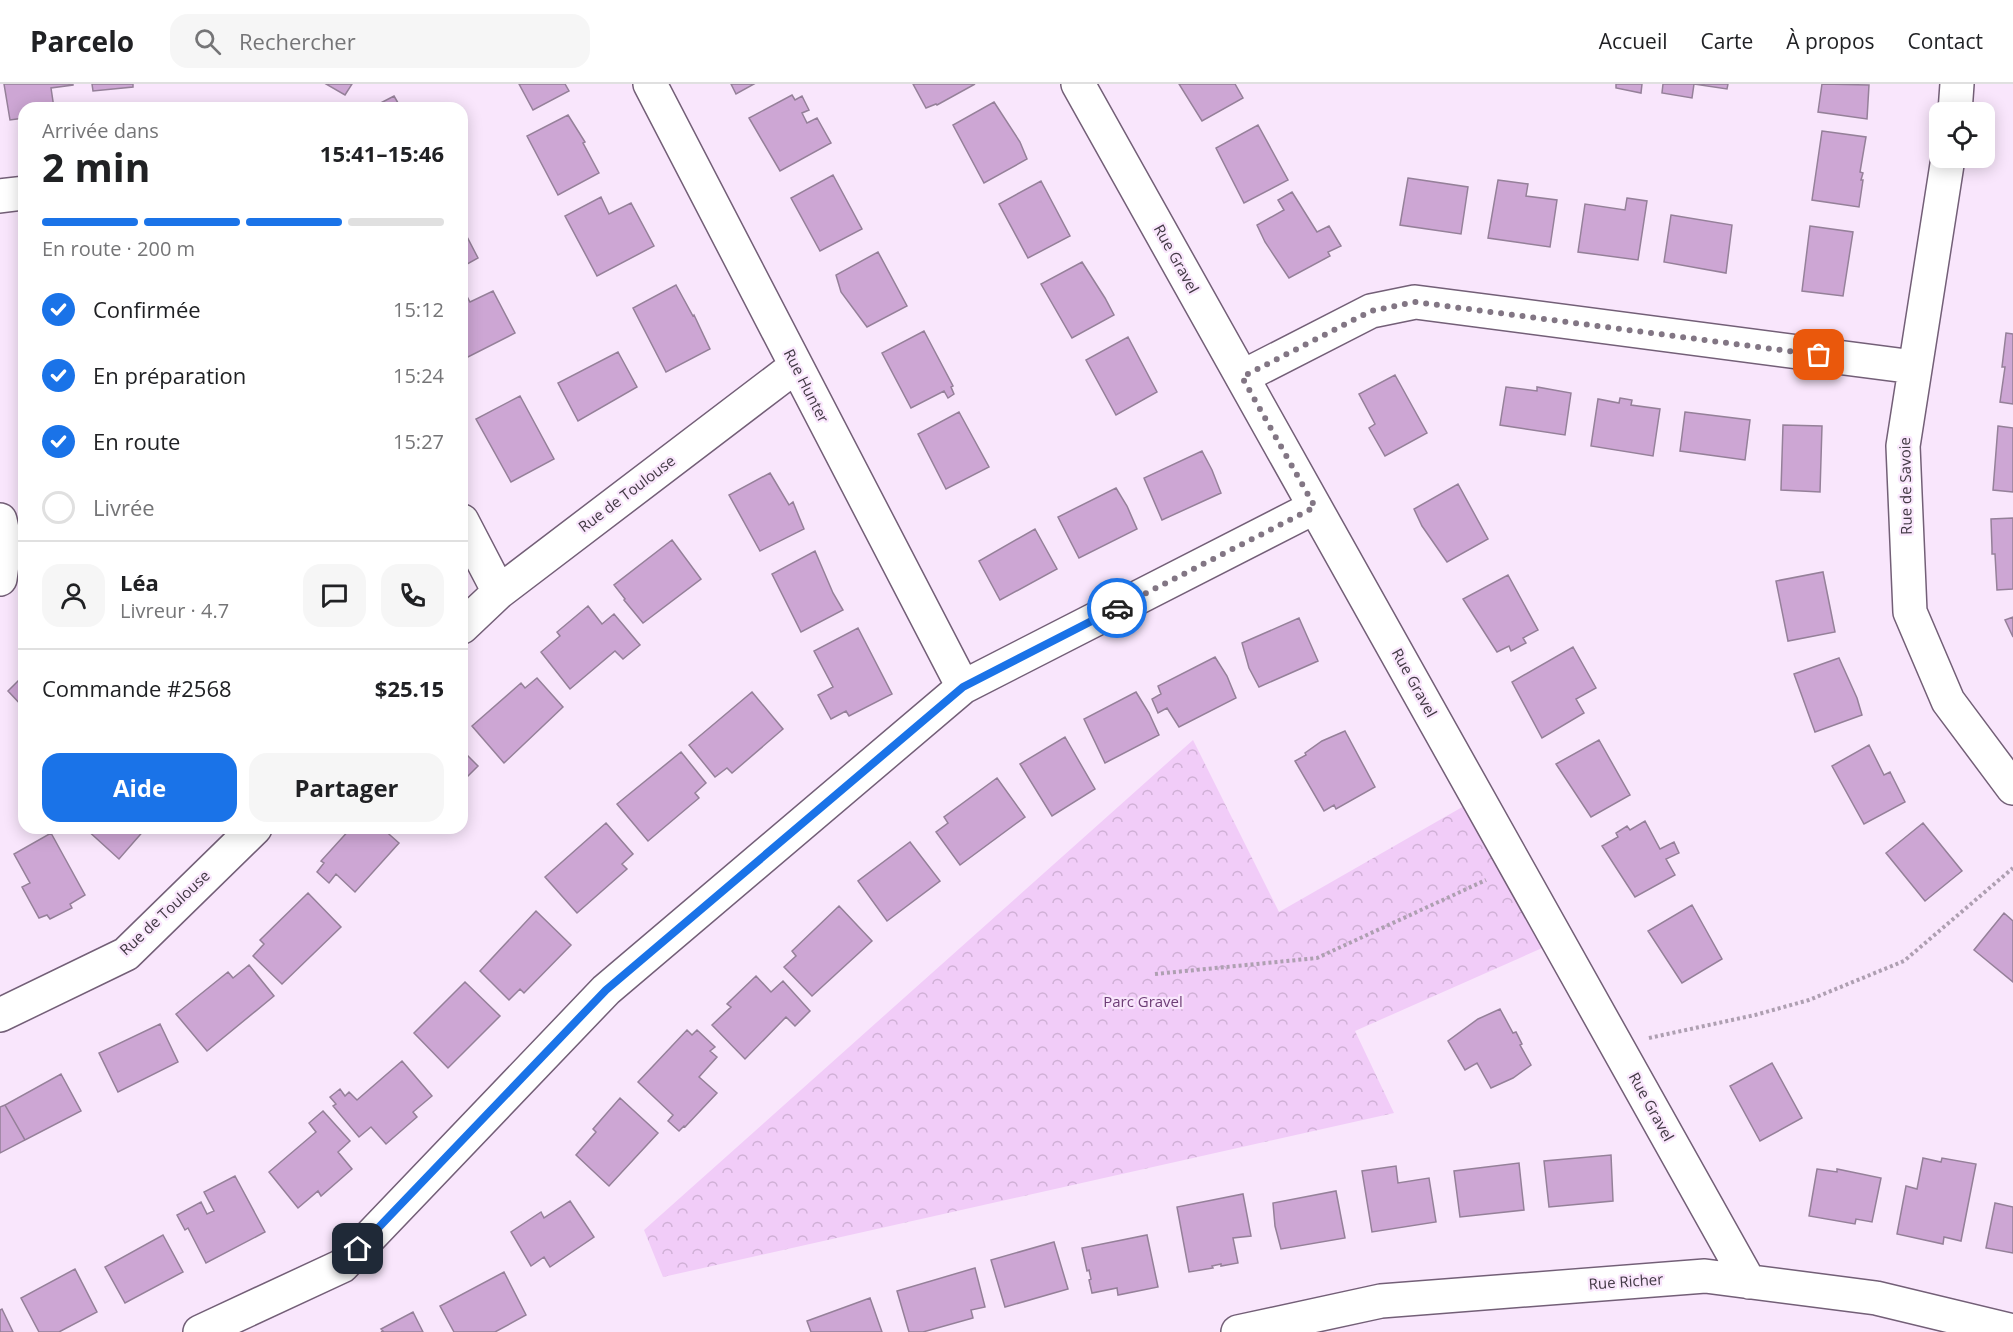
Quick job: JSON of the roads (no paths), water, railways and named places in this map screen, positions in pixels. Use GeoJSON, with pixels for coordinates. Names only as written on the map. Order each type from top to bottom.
{"type":"FeatureCollection","features":[{"type":"Feature","properties":{"kind":"street","name":"Rue Hunter"},"geometry":{"type":"LineString","coordinates":[[650,84],[963,687]]}},
{"type":"Feature","properties":{"kind":"street","name":"Rue Gravel"},"geometry":{"type":"LineString","coordinates":[[1078,84],[1749,1282]]}},
{"type":"Feature","properties":{"kind":"street"},"geometry":{"type":"LineString","coordinates":[[1956,102],[1958,84]]}},
{"type":"Feature","properties":{"kind":"street","name":"Rue de Savoie"},"geometry":{"type":"LineString","coordinates":[[1946,168],[1903,446],[1910,612],[1948,701],[2013,788]]}},
{"type":"Feature","properties":{"kind":"street"},"geometry":{"type":"LineString","coordinates":[[0,196],[18,194]]}},
{"type":"Feature","properties":{"kind":"street"},"geometry":{"type":"LineString","coordinates":[[1242,377],[1371,311],[1415,302],[1914,367]]}},
{"type":"Feature","properties":{"kind":"street","name":"Rue de Toulouse"},"geometry":{"type":"LineString","coordinates":[[468,621],[499,592],[796,366]]}},
{"type":"Feature","properties":{"kind":"street"},"geometry":{"type":"LineString","coordinates":[[200,1332],[342,1266],[606,990],[963,687],[1315,507]]}},
{"type":"Feature","properties":{"kind":"street"},"geometry":{"type":"LineString","coordinates":[[0,520],[5,543],[0,579]]}},
{"type":"Feature","properties":{"kind":"street"},"geometry":{"type":"LineString","coordinates":[[468,533],[499,592]]}},
{"type":"Feature","properties":{"kind":"street","name":"Rue de Toulouse"},"geometry":{"type":"LineString","coordinates":[[0,1015],[126,954],[249,834]]}},
{"type":"Feature","properties":{"kind":"street","name":"Rue Richer"},"geometry":{"type":"LineString","coordinates":[[1238,1332],[1381,1301],[1705,1276],[1876,1298],[2013,1330]]}},
{"type":"Feature","properties":{"kind":"park label","name":"Parc Gravel"},"geometry":{"type":"Point","coordinates":[1143,1002]}}]}
